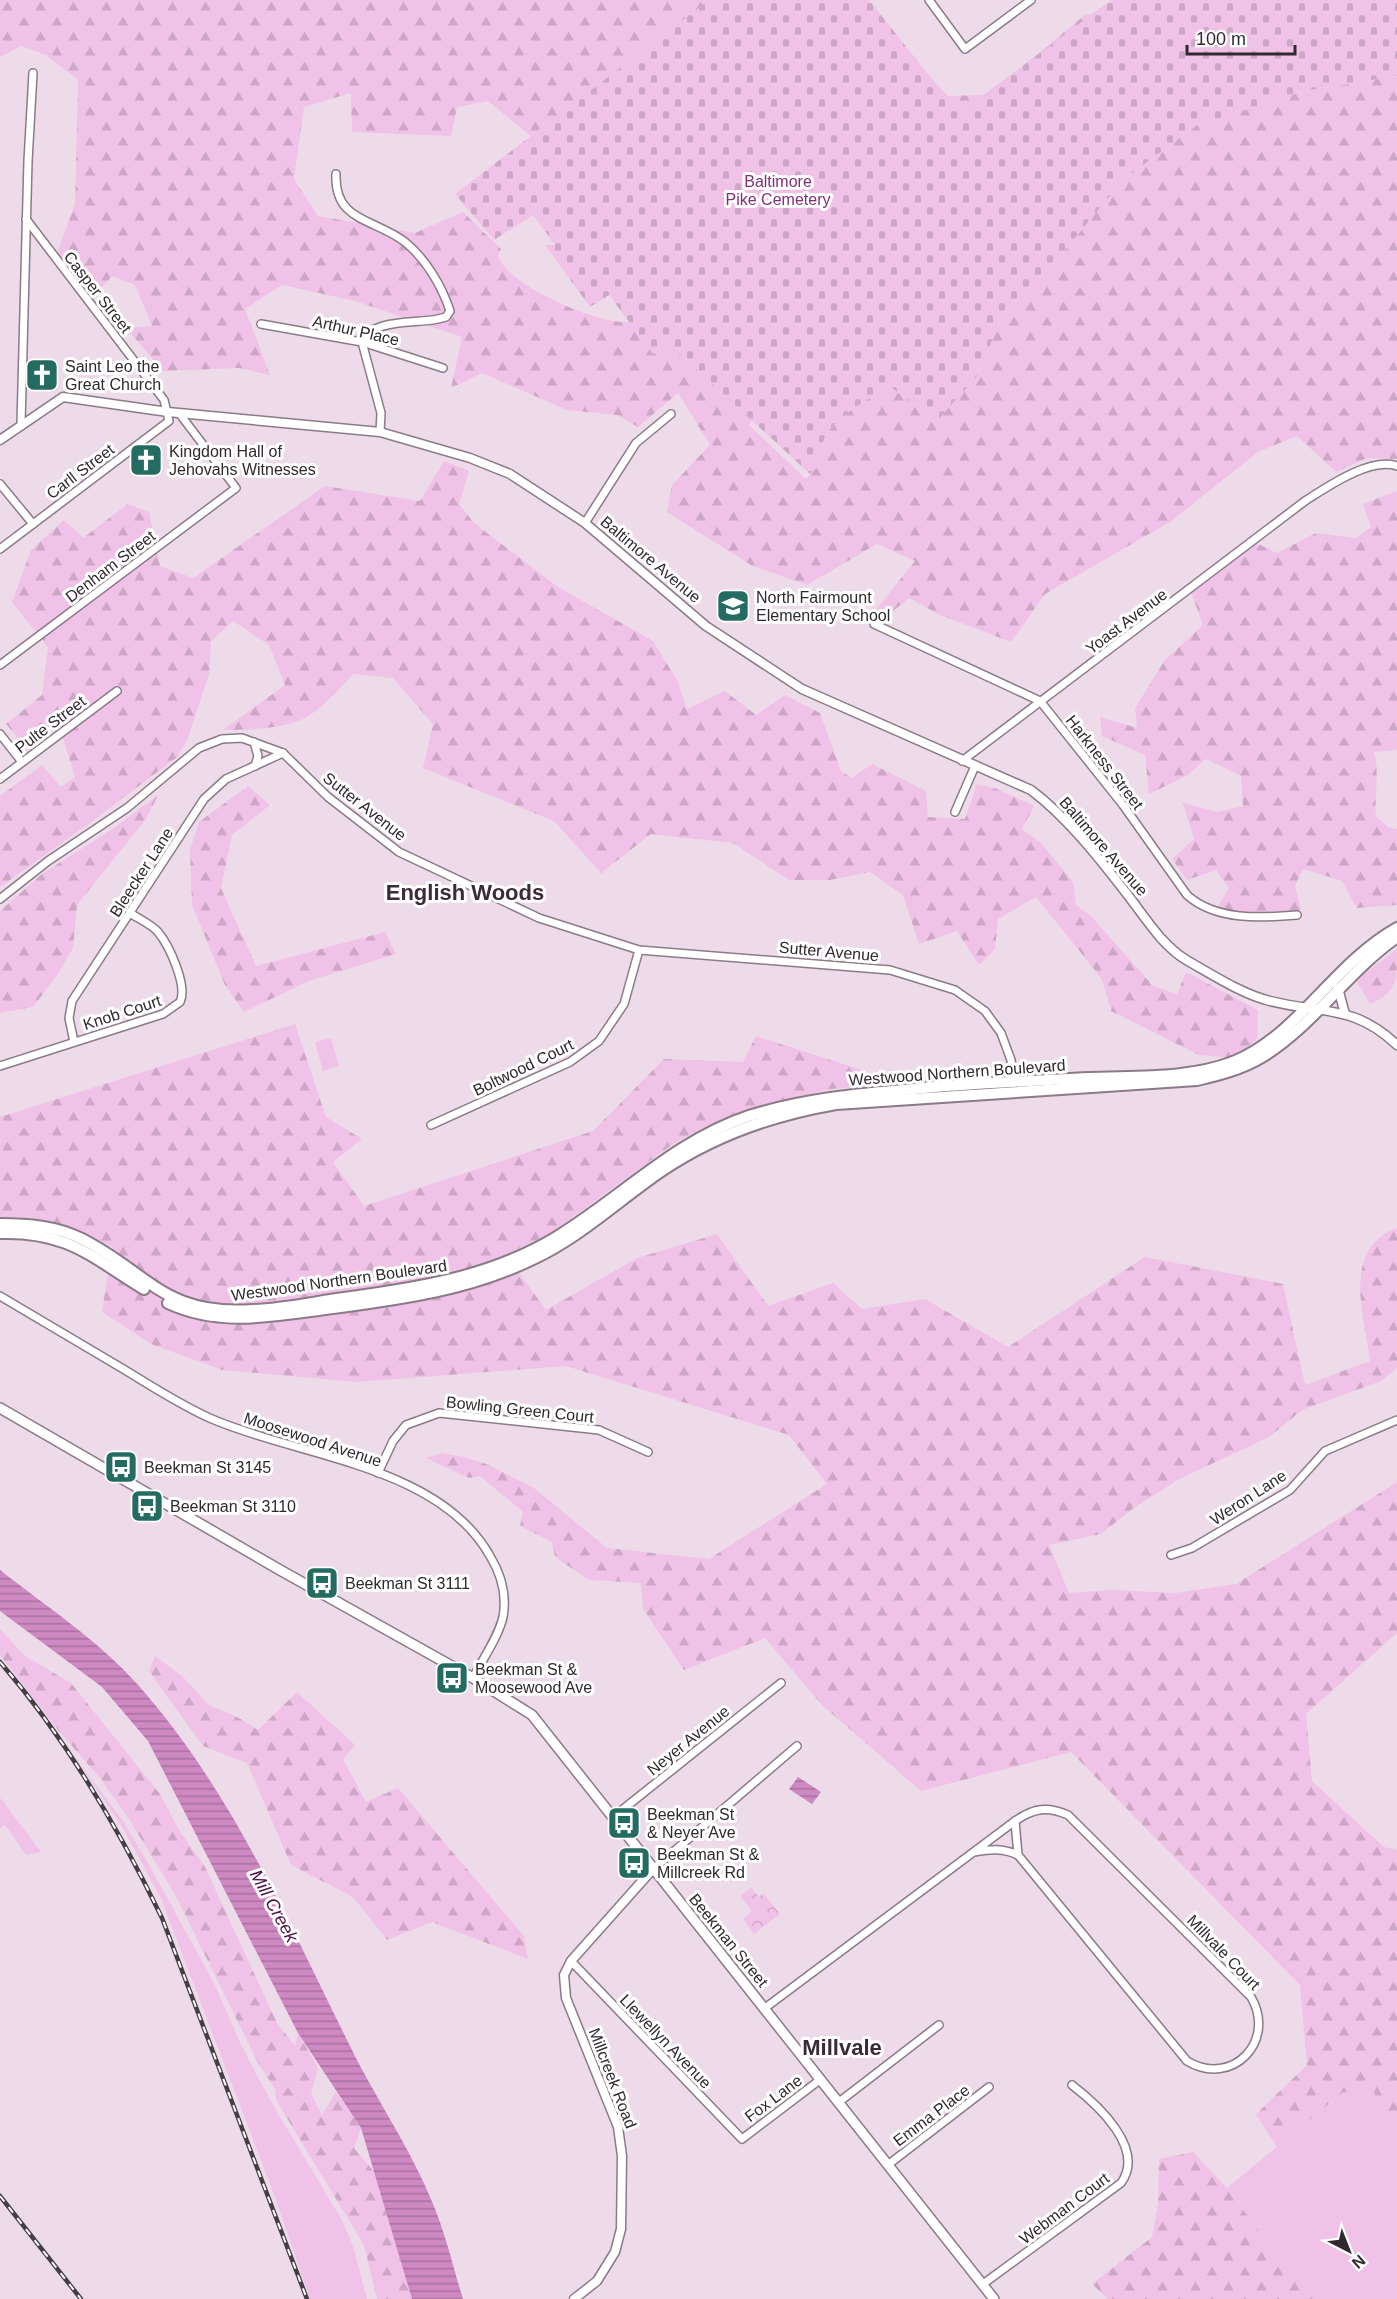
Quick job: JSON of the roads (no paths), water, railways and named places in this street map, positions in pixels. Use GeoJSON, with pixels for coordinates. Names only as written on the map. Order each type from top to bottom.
{"type":"FeatureCollection","features":[{"type":"Feature","properties":{"kind":"main road","name":"Westwood Northern Boulevard"},"geometry":{"type":"LineString","coordinates":[[0,1233],[26,1232],[68,1242],[165,1302],[211,1317],[268,1317],[423,1296],[494,1276],[534,1259],[586,1227],[680,1159],[748,1125],[788,1113],[836,1104],[1206,1070],[1235,1061],[1268,1043],[1354,958],[1397,927]]}},
{"type":"Feature","properties":{"kind":"main road","name":"Westwood Northern Boulevard"},"geometry":{"type":"LineString","coordinates":[[0,1224],[50,1227],[81,1238],[154,1288],[179,1301],[205,1309],[258,1310],[396,1291],[474,1274],[529,1252],[578,1224],[668,1156],[746,1117],[800,1102],[959,1084],[1014,1087],[1197,1080],[1231,1071],[1260,1059],[1277,1047],[1377,951],[1397,937]]}},
{"type":"Feature","properties":{"kind":"main road","name":"Beekman Street"},"geometry":{"type":"LineString","coordinates":[[0,1408],[280,1570],[473,1678],[532,1715],[652,1870],[765,2008],[994,2299]]}},
{"type":"Feature","properties":{"kind":"street"},"geometry":{"type":"LineString","coordinates":[[929,0],[965,49],[1031,0]]}},
{"type":"Feature","properties":{"kind":"street"},"geometry":{"type":"LineString","coordinates":[[21,424],[26,219],[33,73]]}},
{"type":"Feature","properties":{"kind":"street"},"geometry":{"type":"LineString","coordinates":[[336,174],[335,190],[340,202],[361,218],[395,235],[414,250],[437,283],[450,311],[446,317],[438,320],[375,327],[366,334],[362,342],[381,413],[380,432]]}},
{"type":"Feature","properties":{"kind":"street","name":"Casper Street"},"geometry":{"type":"LineString","coordinates":[[26,219],[164,400],[168,412]]}},
{"type":"Feature","properties":{"kind":"street","name":"Arthur Place"},"geometry":{"type":"LineString","coordinates":[[261,324],[362,342],[443,368]]}},
{"type":"Feature","properties":{"kind":"street","name":"Baltimore Avenue"},"geometry":{"type":"LineString","coordinates":[[0,440],[63,397],[168,412],[380,432],[470,458],[510,474],[585,523],[706,626],[802,688],[1015,782],[1044,800],[1121,886],[1157,933],[1185,960],[1257,997],[1345,1014],[1372,1025],[1397,1045]]}},
{"type":"Feature","properties":{"kind":"street","name":"Carll Street"},"geometry":{"type":"LineString","coordinates":[[0,549],[169,421],[168,412]]}},
{"type":"Feature","properties":{"kind":"street","name":"Denham Street"},"geometry":{"type":"LineString","coordinates":[[0,665],[236,488],[180,413]]}},
{"type":"Feature","properties":{"kind":"street"},"geometry":{"type":"LineString","coordinates":[[585,523],[636,443],[670,414]]}},
{"type":"Feature","properties":{"kind":"street","name":"Yoast Avenue"},"geometry":{"type":"LineString","coordinates":[[963,761],[1305,501],[1368,468],[1386,463],[1397,466]]}},
{"type":"Feature","properties":{"kind":"street"},"geometry":{"type":"LineString","coordinates":[[0,484],[33,524]]}},
{"type":"Feature","properties":{"kind":"street","name":"Harkness Street"},"geometry":{"type":"LineString","coordinates":[[874,624],[1040,701],[1123,805],[1187,895],[1196,903],[1215,911],[1255,918],[1297,915]]}},
{"type":"Feature","properties":{"kind":"street","name":"Pulte Street"},"geometry":{"type":"LineString","coordinates":[[0,779],[117,691]]}},
{"type":"Feature","properties":{"kind":"street"},"geometry":{"type":"LineString","coordinates":[[0,734],[22,762]]}},
{"type":"Feature","properties":{"kind":"street","name":"Sutter Avenue"},"geometry":{"type":"LineString","coordinates":[[0,899],[48,861],[127,808],[202,745],[232,738],[254,742],[283,753],[328,797],[399,852],[539,918],[639,950],[890,970],[955,990],[975,1002],[993,1021],[1009,1051],[1014,1087]]}},
{"type":"Feature","properties":{"kind":"street"},"geometry":{"type":"LineString","coordinates":[[254,742],[258,756],[255,766]]}},
{"type":"Feature","properties":{"kind":"street","name":"Bleecker Lane"},"geometry":{"type":"LineString","coordinates":[[74,1042],[69,1018],[72,1001],[210,792],[226,779],[283,753]]}},
{"type":"Feature","properties":{"kind":"street"},"geometry":{"type":"LineString","coordinates":[[955,812],[975,766]]}},
{"type":"Feature","properties":{"kind":"street","name":"Knob Court"},"geometry":{"type":"LineString","coordinates":[[0,1066],[163,1014],[176,1007],[183,996],[183,984],[159,934],[130,913]]}},
{"type":"Feature","properties":{"kind":"street","name":"Boltwood Court"},"geometry":{"type":"LineString","coordinates":[[431,1125],[570,1062],[599,1041],[624,1004],[639,950]]}},
{"type":"Feature","properties":{"kind":"street"},"geometry":{"type":"LineString","coordinates":[[1338,988],[1345,1014]]}},
{"type":"Feature","properties":{"kind":"street","name":"Moosewood Avenue"},"geometry":{"type":"LineString","coordinates":[[0,1296],[210,1419],[268,1441],[378,1473],[422,1493],[455,1513],[477,1536],[497,1567],[504,1596],[503,1616],[496,1636],[473,1678]]}},
{"type":"Feature","properties":{"kind":"street","name":"Bowling Green Court"},"geometry":{"type":"LineString","coordinates":[[378,1473],[393,1441],[406,1425],[439,1413],[598,1430],[648,1452]]}},
{"type":"Feature","properties":{"kind":"street","name":"Weron Lane"},"geometry":{"type":"LineString","coordinates":[[1171,1555],[1192,1548],[1290,1490],[1325,1451],[1397,1420]]}},
{"type":"Feature","properties":{"kind":"street","name":"Neyer Avenue"},"geometry":{"type":"LineString","coordinates":[[612,1818],[781,1683]]}},
{"type":"Feature","properties":{"kind":"street"},"geometry":{"type":"LineString","coordinates":[[571,1961],[652,1870],[724,1805],[797,1746]]}},
{"type":"Feature","properties":{"kind":"street","name":"Millvale Court"},"geometry":{"type":"LineString","coordinates":[[765,2008],[1015,1821],[1030,1811],[1051,1807],[1068,1815],[1251,1997],[1257,2009],[1259,2025],[1254,2045],[1246,2056],[1232,2065],[1219,2069],[1202,2068],[1187,2061],[1018,1855]]}},
{"type":"Feature","properties":{"kind":"street"},"geometry":{"type":"LineString","coordinates":[[974,1852],[994,1849],[1007,1850],[1018,1855],[1015,1821]]}},
{"type":"Feature","properties":{"kind":"street","name":"Llewellyn Avenue"},"geometry":{"type":"LineString","coordinates":[[571,1961],[742,2139]]}},
{"type":"Feature","properties":{"kind":"street","name":"Millcreek Road"},"geometry":{"type":"LineString","coordinates":[[571,1961],[563,1983],[566,1998],[618,2127],[622,2156],[621,2229],[615,2252],[597,2281],[574,2299]]}},
{"type":"Feature","properties":{"kind":"street"},"geometry":{"type":"LineString","coordinates":[[839,2102],[939,2025]]}},
{"type":"Feature","properties":{"kind":"street","name":"Fox Lane"},"geometry":{"type":"LineString","coordinates":[[742,2139],[821,2079]]}},
{"type":"Feature","properties":{"kind":"street","name":"Webman Court"},"geometry":{"type":"LineString","coordinates":[[983,2284],[1120,2183],[1128,2171],[1130,2157],[1124,2141],[1087,2096],[1072,2085]]}},
{"type":"Feature","properties":{"kind":"street","name":"Emma Place"},"geometry":{"type":"LineString","coordinates":[[889,2164],[989,2087]]}},
{"type":"Feature","properties":{"kind":"water","name":"Mill Creek"},"geometry":{"type":"Polygon","coordinates":[[[0,1570],[107,1654],[139,1686],[203,1769],[257,1860],[361,2068],[415,2164],[438,2216],[463,2299],[412,2299],[361,2128],[298,2033],[148,1741],[102,1687],[0,1611],[0,1570]]]}},
{"type":"Feature","properties":{"kind":"water"},"geometry":{"type":"Polygon","coordinates":[[[798,1777],[821,1792],[812,1804],[789,1789],[798,1777]]]}},
{"type":"Feature","properties":{"kind":"railway"},"geometry":{"type":"LineString","coordinates":[[0,1662],[47,1721],[89,1785],[128,1851],[162,1918],[307,2299]]}},
{"type":"Feature","properties":{"kind":"railway"},"geometry":{"type":"LineString","coordinates":[[0,2196],[81,2299]]}},
{"type":"Feature","properties":{"kind":"place","name":"Saint Leo the Great Church"},"geometry":{"type":"Point","coordinates":[42,375]}},
{"type":"Feature","properties":{"kind":"place","name":"Kingdom Hall of Jehovahs Witnesses"},"geometry":{"type":"Point","coordinates":[146,460]}},
{"type":"Feature","properties":{"kind":"place","name":"North Fairmount Elementary School"},"geometry":{"type":"Point","coordinates":[733,606]}},
{"type":"Feature","properties":{"kind":"place","name":"Beekman St 3145"},"geometry":{"type":"Point","coordinates":[121,1467]}},
{"type":"Feature","properties":{"kind":"place","name":"Beekman St 3110"},"geometry":{"type":"Point","coordinates":[147,1506]}},
{"type":"Feature","properties":{"kind":"place","name":"Beekman St 3111"},"geometry":{"type":"Point","coordinates":[322,1583]}},
{"type":"Feature","properties":{"kind":"place","name":"Beekman St & Moosewood Ave"},"geometry":{"type":"Point","coordinates":[452,1678]}},
{"type":"Feature","properties":{"kind":"place","name":"Beekman St & Neyer Ave"},"geometry":{"type":"Point","coordinates":[624,1823]}},
{"type":"Feature","properties":{"kind":"place","name":"Beekman St & Millcreek Rd"},"geometry":{"type":"Point","coordinates":[634,1863]}},
{"type":"Feature","properties":{"kind":"district","name":"English Woods"},"geometry":{"type":"Point","coordinates":[465,892]}},
{"type":"Feature","properties":{"kind":"district","name":"Millvale"},"geometry":{"type":"Point","coordinates":[842,2047]}},
{"type":"Feature","properties":{"kind":"park label","name":"Baltimore Pike Cemetery"},"geometry":{"type":"Point","coordinates":[778,190]}}]}
